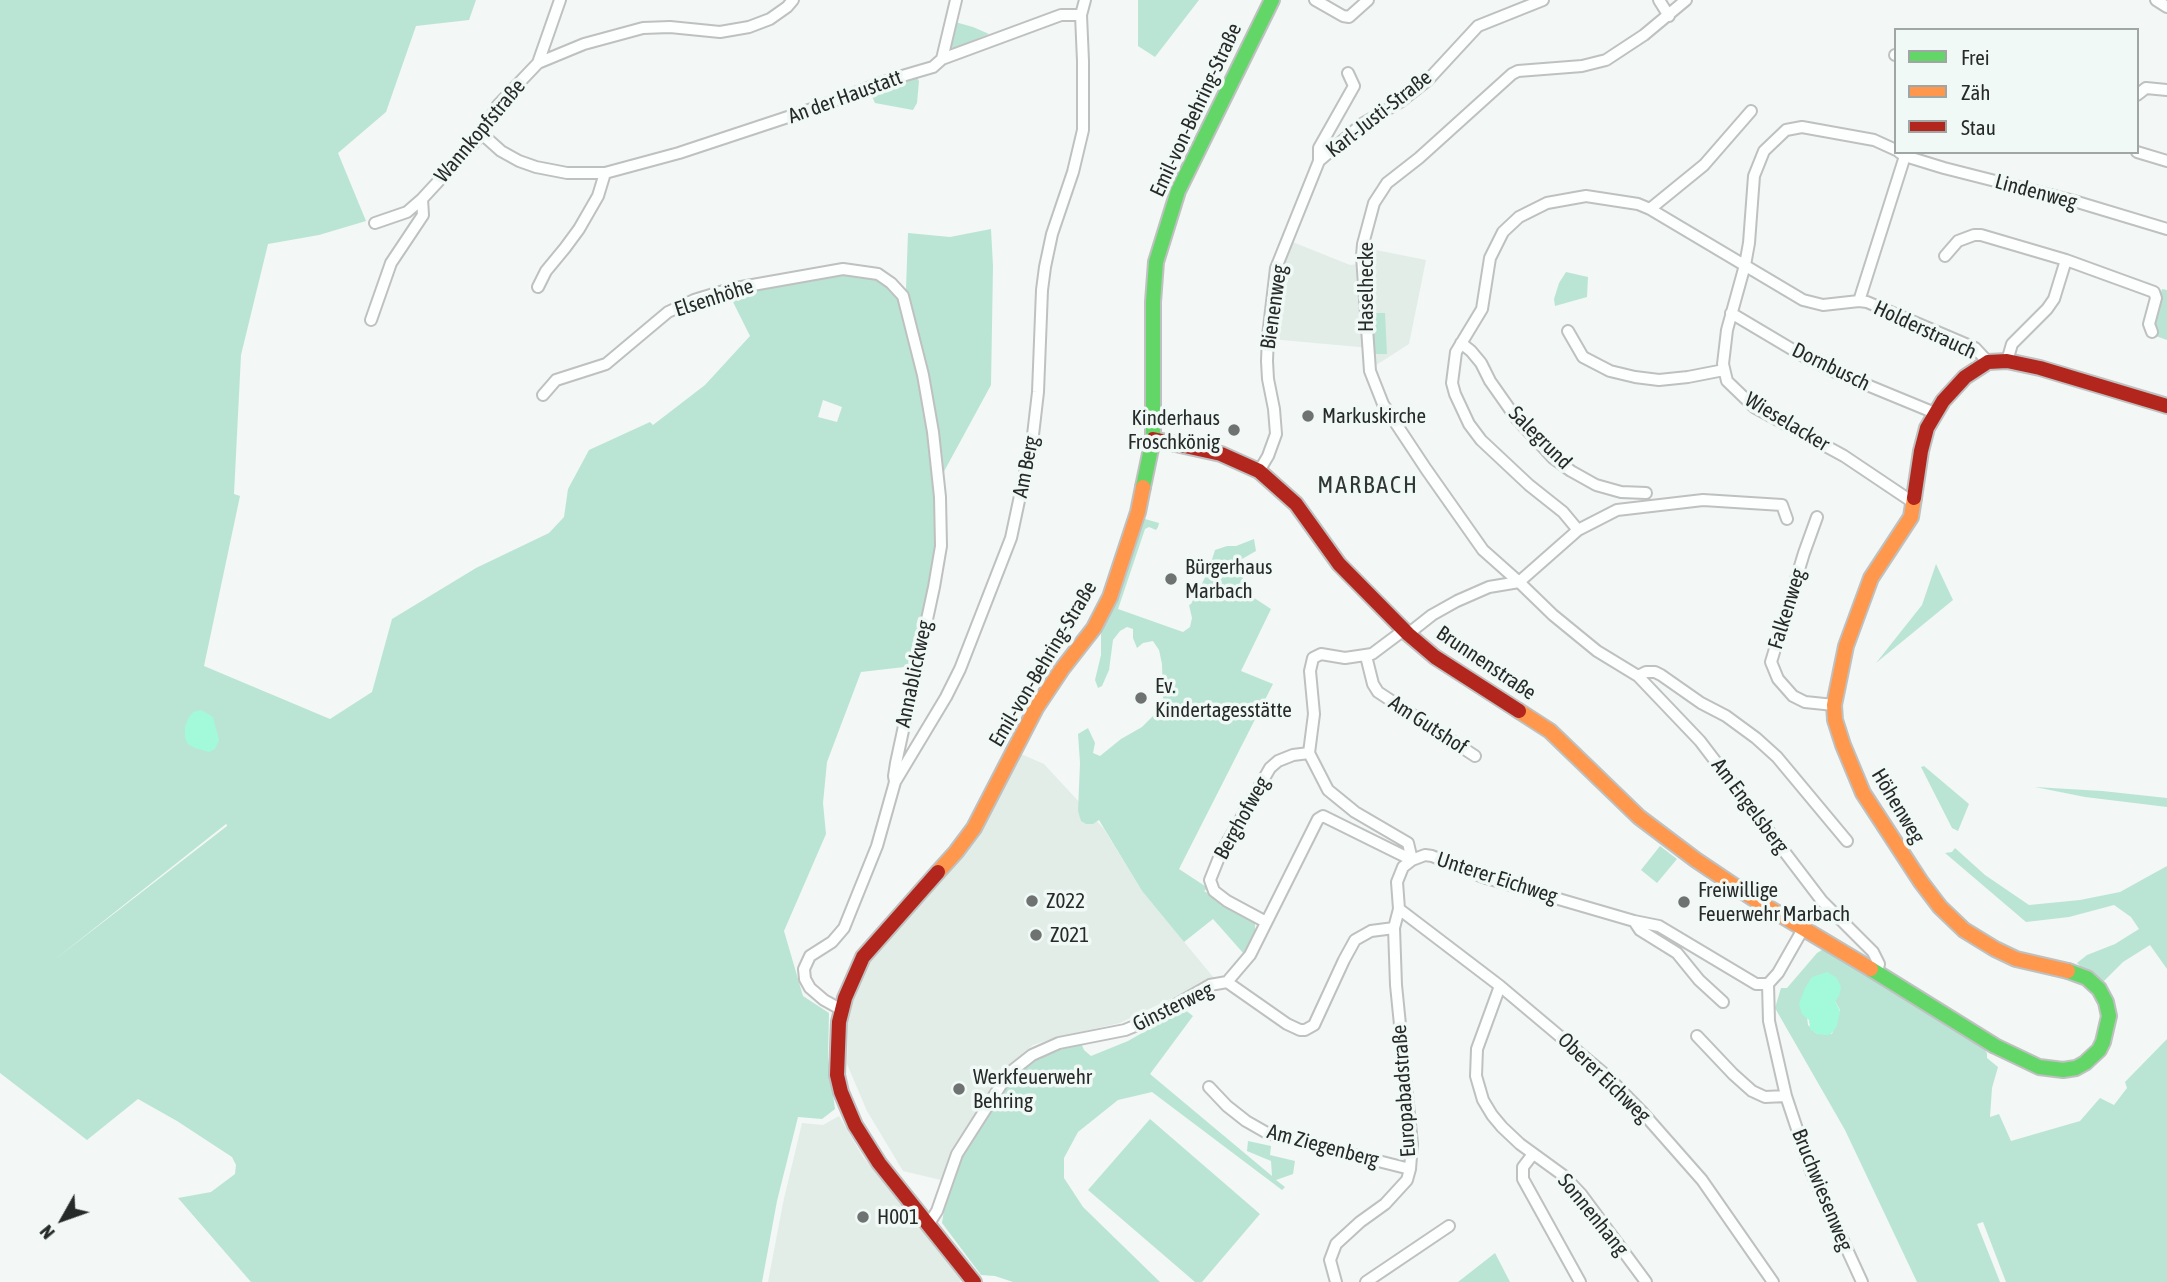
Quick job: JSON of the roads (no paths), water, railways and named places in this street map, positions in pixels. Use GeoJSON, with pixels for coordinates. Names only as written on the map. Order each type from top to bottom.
{"type":"FeatureCollection","features":[{"type":"Feature","properties":{"kind":"street"},"geometry":{"type":"LineString","coordinates":[[538,63],[560,0]]}},
{"type":"Feature","properties":{"kind":"street"},"geometry":{"type":"LineString","coordinates":[[538,63],[584,44],[643,28],[670,27],[720,32],[749,27],[778,14],[793,0]]}},
{"type":"Feature","properties":{"kind":"street"},"geometry":{"type":"LineString","coordinates":[[942,60],[956,0]]}},
{"type":"Feature","properties":{"kind":"street"},"geometry":{"type":"LineString","coordinates":[[1081,15],[1085,0]]}},
{"type":"Feature","properties":{"kind":"street","name":"Emil-von-Behring-Straße"},"geometry":{"type":"LineString","coordinates":[[974,1282],[866,1145],[848,1110],[841,1091],[836,1062],[837,1034],[842,1010],[863,957],[974,828],[1036,708],[1094,628],[1104,609],[1138,512],[1153,439],[1153,302],[1160,247],[1178,191],[1272,0]]}},
{"type":"Feature","properties":{"kind":"street"},"geometry":{"type":"LineString","coordinates":[[1315,0],[1349,17],[1368,0]]}},
{"type":"Feature","properties":{"kind":"street","name":"Karl-Justi-Straße"},"geometry":{"type":"LineString","coordinates":[[1319,160],[1362,124],[1400,102],[1428,80],[1478,26],[1543,0]]}},
{"type":"Feature","properties":{"kind":"street"},"geometry":{"type":"LineString","coordinates":[[1659,0],[1669,16]]}},
{"type":"Feature","properties":{"kind":"street","name":"Haselhecke"},"geometry":{"type":"LineString","coordinates":[[1519,582],[1483,550],[1383,404],[1373,381],[1368,360],[1362,256],[1374,203],[1387,183],[1419,158],[1512,74],[1518,71],[1596,64],[1616,54],[1669,16],[1686,0]]}},
{"type":"Feature","properties":{"kind":"street"},"geometry":{"type":"LineString","coordinates":[[2156,0],[2167,7]]}},
{"type":"Feature","properties":{"kind":"street","name":"An der Haustatt"},"geometry":{"type":"LineString","coordinates":[[482,134],[501,151],[536,167],[567,173],[605,173],[753,130],[933,67],[942,60],[1061,15],[1081,15]]}},
{"type":"Feature","properties":{"kind":"street","name":"Am Berg"},"geometry":{"type":"LineString","coordinates":[[895,782],[960,669],[1011,538],[1033,435],[1045,267],[1083,130],[1081,15]]}},
{"type":"Feature","properties":{"kind":"street","name":"Wannkopfstraße"},"geometry":{"type":"LineString","coordinates":[[375,223],[407,212],[422,200],[482,134],[498,105],[538,63]]}},
{"type":"Feature","properties":{"kind":"street","name":"Bienenweg"},"geometry":{"type":"LineString","coordinates":[[1259,471],[1276,434],[1267,360],[1276,268],[1319,160],[1319,148],[1354,86],[1348,73]]}},
{"type":"Feature","properties":{"kind":"street"},"geometry":{"type":"LineString","coordinates":[[2139,93],[2146,88],[2167,90]]}},
{"type":"Feature","properties":{"kind":"street"},"geometry":{"type":"LineString","coordinates":[[1650,209],[1704,165],[1751,111]]}},
{"type":"Feature","properties":{"kind":"street"},"geometry":{"type":"LineString","coordinates":[[1568,331],[1583,357],[1610,371],[1659,380],[1724,370],[1723,353],[1749,243],[1754,176],[1764,151],[1786,130],[1802,127],[1874,140],[1894,150]]}},
{"type":"Feature","properties":{"kind":"street"},"geometry":{"type":"LineString","coordinates":[[2139,153],[2167,162]]}},
{"type":"Feature","properties":{"kind":"street"},"geometry":{"type":"LineString","coordinates":[[1859,301],[1900,154]]}},
{"type":"Feature","properties":{"kind":"street","name":"Lindenweg"},"geometry":{"type":"LineString","coordinates":[[1904,154],[2167,229]]}},
{"type":"Feature","properties":{"kind":"street"},"geometry":{"type":"LineString","coordinates":[[538,287],[546,271],[579,229],[598,196],[605,173]]}},
{"type":"Feature","properties":{"kind":"street","name":"Holderstrauch"},"geometry":{"type":"LineString","coordinates":[[1578,530],[1563,512],[1529,485],[1481,440],[1469,424],[1452,383],[1455,352],[1482,309],[1490,258],[1503,232],[1520,216],[1546,203],[1587,196],[1620,200],[1650,209],[1803,300],[1823,305],[1859,301],[1975,348],[1988,362]]}},
{"type":"Feature","properties":{"kind":"street","name":"Wannkopfstraße"},"geometry":{"type":"LineString","coordinates":[[371,320],[391,263],[423,215],[422,200]]}},
{"type":"Feature","properties":{"kind":"street"},"geometry":{"type":"LineString","coordinates":[[1945,256],[1958,241],[1965,237],[1981,235],[2066,260],[2154,292],[2156,299],[2149,324],[2152,332]]}},
{"type":"Feature","properties":{"kind":"street"},"geometry":{"type":"LineString","coordinates":[[2007,361],[2012,344],[2054,299],[2066,260]]}},
{"type":"Feature","properties":{"kind":"street","name":"Elsenhöhe"},"geometry":{"type":"LineString","coordinates":[[543,394],[556,380],[606,364],[668,312],[694,300],[730,289],[843,269],[878,274],[903,296]]}},
{"type":"Feature","properties":{"kind":"street","name":"Annablickweg"},"geometry":{"type":"LineString","coordinates":[[842,1010],[810,988],[804,969],[810,956],[832,942],[844,928],[877,846],[895,782],[898,750],[934,587],[940,546],[940,497],[933,432],[923,375],[903,296]]}},
{"type":"Feature","properties":{"kind":"street","name":"Dornbusch"},"geometry":{"type":"LineString","coordinates":[[1731,313],[1824,366],[1935,413]]}},
{"type":"Feature","properties":{"kind":"street","name":"Salegrund"},"geometry":{"type":"LineString","coordinates":[[1461,343],[1481,363],[1490,382],[1516,418],[1553,458],[1596,485],[1622,492],[1646,493]]}},
{"type":"Feature","properties":{"kind":"street"},"geometry":{"type":"LineString","coordinates":[[1988,362],[2007,361],[2040,368],[2167,406]]}},
{"type":"Feature","properties":{"kind":"street","name":"Höhenweg"},"geometry":{"type":"LineString","coordinates":[[1803,929],[1995,1046],[2039,1067],[2063,1070],[2085,1063],[2099,1050],[2107,1032],[2109,1016],[2106,1002],[2095,984],[2087,978],[2016,959],[1995,949],[1964,930],[1940,907],[1863,793],[1833,713],[1846,646],[1865,593],[1871,578],[1906,527],[1914,503],[1924,436],[1935,413],[1965,377],[1988,362]]}},
{"type":"Feature","properties":{"kind":"street","name":"Wieselacker"},"geometry":{"type":"LineString","coordinates":[[1724,370],[1727,381],[1754,407],[1844,456],[1914,503]]}},
{"type":"Feature","properties":{"kind":"street","name":"Brunnenstraße"},"geometry":{"type":"LineString","coordinates":[[1153,439],[1231,457],[1259,471],[1296,504],[1339,564],[1406,632],[1435,657],[1550,731],[1639,817],[1668,840],[1803,929]]}},
{"type":"Feature","properties":{"kind":"street"},"geometry":{"type":"LineString","coordinates":[[1412,860],[1408,843],[1355,812],[1328,790],[1309,753],[1314,714],[1310,671],[1313,658],[1321,654],[1345,658],[1366,656],[1457,601],[1489,587],[1519,582],[1578,530],[1617,510],[1703,500],[1782,505],[1787,519]]}},
{"type":"Feature","properties":{"kind":"street","name":"Falkenweg"},"geometry":{"type":"LineString","coordinates":[[1817,517],[1771,662],[1777,679],[1793,696],[1805,702],[1834,705]]}},
{"type":"Feature","properties":{"kind":"street","name":"Am Engelsberg"},"geometry":{"type":"LineString","coordinates":[[1519,582],[1553,615],[1597,651],[1638,676],[1700,741],[1822,901],[1873,952],[1880,964],[1877,972]]}},
{"type":"Feature","properties":{"kind":"street","name":"Am Gutshof"},"geometry":{"type":"LineString","coordinates":[[1366,656],[1373,684],[1378,692],[1475,756]]}},
{"type":"Feature","properties":{"kind":"street","name":"Am Engelsberg"},"geometry":{"type":"LineString","coordinates":[[1638,676],[1646,672],[1661,675],[1756,738],[1777,757],[1847,841]]}},
{"type":"Feature","properties":{"kind":"street","name":"Berghofweg"},"geometry":{"type":"LineString","coordinates":[[1266,922],[1227,901],[1214,891],[1210,880],[1220,855],[1269,768],[1293,755],[1309,753]]}},
{"type":"Feature","properties":{"kind":"street","name":"Ginsterweg"},"geometry":{"type":"LineString","coordinates":[[928,1225],[937,1211],[957,1154],[1008,1074],[1032,1055],[1059,1043],[1136,1026],[1210,985],[1227,982],[1250,955],[1318,819],[1322,816],[1412,860]]}},
{"type":"Feature","properties":{"kind":"street","name":"Unterer Eichweg"},"geometry":{"type":"LineString","coordinates":[[1399,909],[1397,882],[1403,867],[1425,855],[1432,856],[1483,877],[1634,921],[1660,926],[1756,984],[1768,984]]}},
{"type":"Feature","properties":{"kind":"street","name":"Europabadstraße"},"geometry":{"type":"LineString","coordinates":[[1336,1282],[1330,1259],[1336,1244],[1385,1204],[1407,1180],[1410,1169],[1412,1143],[1395,985],[1394,928],[1399,909]]}},
{"type":"Feature","properties":{"kind":"street","name":"Oberer Eichweg"},"geometry":{"type":"LineString","coordinates":[[1399,909],[1581,1052],[1643,1113],[1702,1181],[1773,1282]]}},
{"type":"Feature","properties":{"kind":"street","name":"Unterer Eichweg"},"geometry":{"type":"LineString","coordinates":[[1634,921],[1640,930],[1677,953],[1699,980],[1723,1002]]}},
{"type":"Feature","properties":{"kind":"street"},"geometry":{"type":"LineString","coordinates":[[1227,982],[1287,1024],[1305,1030],[1314,1024],[1355,940],[1371,931],[1394,928]]}},
{"type":"Feature","properties":{"kind":"street"},"geometry":{"type":"LineString","coordinates":[[1768,984],[1778,973],[1803,929]]}},
{"type":"Feature","properties":{"kind":"street","name":"Bruchwiesenweg"},"geometry":{"type":"LineString","coordinates":[[1768,984],[1769,1021],[1786,1096],[1811,1171],[1862,1282]]}},
{"type":"Feature","properties":{"kind":"street","name":"Sonnenhang"},"geometry":{"type":"LineString","coordinates":[[1500,986],[1478,1046],[1476,1076],[1483,1100],[1492,1115],[1511,1136],[1564,1175],[1646,1282]]}},
{"type":"Feature","properties":{"kind":"street"},"geometry":{"type":"LineString","coordinates":[[1697,1036],[1752,1091],[1765,1097],[1786,1096]]}},
{"type":"Feature","properties":{"kind":"street","name":"Am Ziegenberg"},"geometry":{"type":"LineString","coordinates":[[1209,1087],[1227,1106],[1267,1133],[1410,1169]]}},
{"type":"Feature","properties":{"kind":"street","name":"Sonnenhang"},"geometry":{"type":"LineString","coordinates":[[1533,1154],[1523,1167],[1523,1179],[1580,1282]]}},
{"type":"Feature","properties":{"kind":"street"},"geometry":{"type":"LineString","coordinates":[[1366,1282],[1449,1226]]}},
{"type":"Feature","properties":{"kind":"place","name":"Markuskirche"},"geometry":{"type":"Point","coordinates":[1308,416]}},
{"type":"Feature","properties":{"kind":"place","name":"Kinderhaus Froschkönig"},"geometry":{"type":"Point","coordinates":[1234,430]}},
{"type":"Feature","properties":{"kind":"place","name":"Bürgerhaus Marbach"},"geometry":{"type":"Point","coordinates":[1171,579]}},
{"type":"Feature","properties":{"kind":"place","name":"Ev. Kindertagesstätte"},"geometry":{"type":"Point","coordinates":[1141,698]}},
{"type":"Feature","properties":{"kind":"place","name":"Z022"},"geometry":{"type":"Point","coordinates":[1032,901]}},
{"type":"Feature","properties":{"kind":"place","name":"Freiwillige Feuerwehr Marbach"},"geometry":{"type":"Point","coordinates":[1684,902]}},
{"type":"Feature","properties":{"kind":"place","name":"Z021"},"geometry":{"type":"Point","coordinates":[1036,935]}},
{"type":"Feature","properties":{"kind":"place","name":"Werkfeuerwehr Behring"},"geometry":{"type":"Point","coordinates":[959,1089]}},
{"type":"Feature","properties":{"kind":"place","name":"H001"},"geometry":{"type":"Point","coordinates":[863,1217]}},
{"type":"Feature","properties":{"kind":"district","name":"MARBACH"},"geometry":{"type":"Point","coordinates":[1368,485]}}]}
